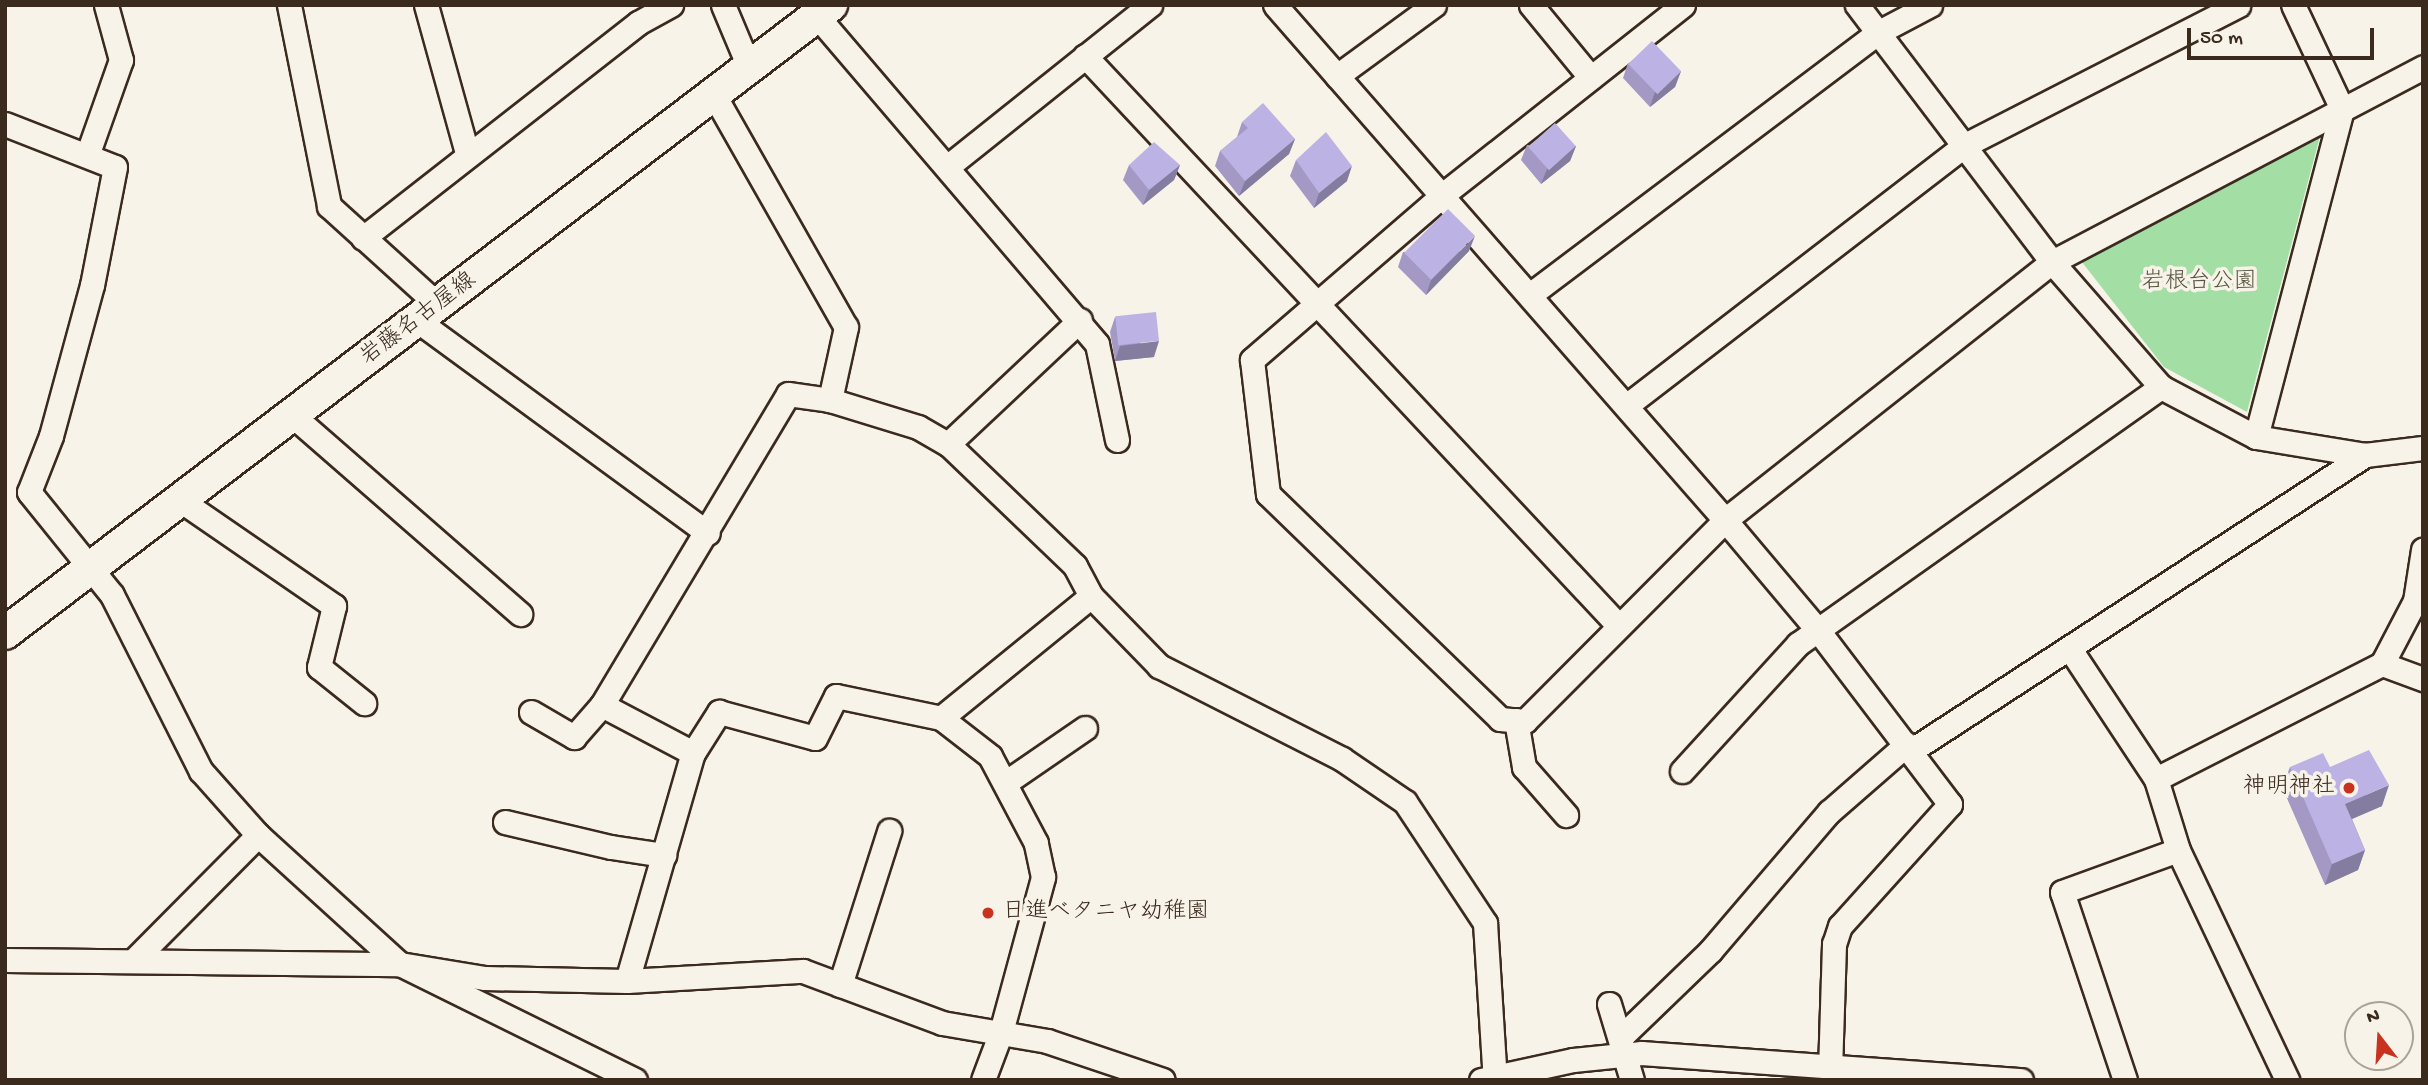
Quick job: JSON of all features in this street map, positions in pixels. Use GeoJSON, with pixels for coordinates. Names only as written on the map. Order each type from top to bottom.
{"type":"FeatureCollection","features":[{"type":"Feature","properties":{"kind":"main road","name":"岩藤名古屋線"},"geometry":{"type":"LineString","coordinates":[[7,629],[824,11]]}},
{"type":"Feature","properties":{"kind":"street"},"geometry":{"type":"LineString","coordinates":[[88,153],[121,60],[106,5]]}},
{"type":"Feature","properties":{"kind":"street"},"geometry":{"type":"LineString","coordinates":[[289,5],[329,205],[363,237],[428,313],[708,533]]}},
{"type":"Feature","properties":{"kind":"street"},"geometry":{"type":"LineString","coordinates":[[426,5],[467,153]]}},
{"type":"Feature","properties":{"kind":"street"},"geometry":{"type":"LineString","coordinates":[[363,237],[467,153],[638,23],[671,5]]}},
{"type":"Feature","properties":{"kind":"street"},"geometry":{"type":"LineString","coordinates":[[723,5],[749,67]]}},
{"type":"Feature","properties":{"kind":"street"},"geometry":{"type":"LineString","coordinates":[[947,167],[1150,5]]}},
{"type":"Feature","properties":{"kind":"street"},"geometry":{"type":"LineString","coordinates":[[1275,5],[1444,194],[1725,520],[1820,633],[1910,747],[1950,804],[1840,926],[1834,944],[1830,1068]]}},
{"type":"Feature","properties":{"kind":"street"},"geometry":{"type":"LineString","coordinates":[[1337,76],[1434,5]]}},
{"type":"Feature","properties":{"kind":"street"},"geometry":{"type":"LineString","coordinates":[[1531,5],[1591,78]]}},
{"type":"Feature","properties":{"kind":"street"},"geometry":{"type":"LineString","coordinates":[[1684,5],[1444,194],[1252,360],[1268,494],[1500,719],[1525,721],[1617,624],[1725,520],[2052,262],[2423,67]]}},
{"type":"Feature","properties":{"kind":"street"},"geometry":{"type":"LineString","coordinates":[[1857,5],[2052,262],[2161,387],[2256,437],[2365,455],[2423,448]]}},
{"type":"Feature","properties":{"kind":"street"},"geometry":{"type":"LineString","coordinates":[[1531,294],[1877,33],[1930,5]]}},
{"type":"Feature","properties":{"kind":"street"},"geometry":{"type":"LineString","coordinates":[[1626,406],[1965,145],[2238,5]]}},
{"type":"Feature","properties":{"kind":"street"},"geometry":{"type":"LineString","coordinates":[[2256,437],[2342,109],[2293,5]]}},
{"type":"Feature","properties":{"kind":"street"},"geometry":{"type":"LineString","coordinates":[[824,11],[947,167],[1080,320],[1097,344],[1117,440]]}},
{"type":"Feature","properties":{"kind":"street"},"geometry":{"type":"LineString","coordinates":[[1085,56],[1617,624]]}},
{"type":"Feature","properties":{"kind":"street"},"geometry":{"type":"LineString","coordinates":[[714,95],[846,327],[830,400]]}},
{"type":"Feature","properties":{"kind":"street"},"geometry":{"type":"LineString","coordinates":[[5,124],[88,153],[115,167],[109,204],[66,383],[29,492],[112,595],[201,771],[258,835],[400,964],[635,1080]]}},
{"type":"Feature","properties":{"kind":"street"},"geometry":{"type":"LineString","coordinates":[[948,444],[1080,320]]}},
{"type":"Feature","properties":{"kind":"street"},"geometry":{"type":"LineString","coordinates":[[1682,771],[1798,645],[1820,633],[2161,387]]}},
{"type":"Feature","properties":{"kind":"street"},"geometry":{"type":"LineString","coordinates":[[531,712],[574,737],[603,705],[708,533],[788,394],[830,400],[918,427],[948,444],[1075,566],[1091,596],[1159,666],[1342,760],[1405,802],[1485,923],[1490,1079],[1624,1046],[1654,1054],[1806,1072],[1830,1068],[2010,1079]]}},
{"type":"Feature","properties":{"kind":"street"},"geometry":{"type":"LineString","coordinates":[[292,415],[520,614]]}},
{"type":"Feature","properties":{"kind":"street"},"geometry":{"type":"LineString","coordinates":[[1624,1046],[1711,950],[1829,811],[1910,747],[2070,649],[2365,455]]}},
{"type":"Feature","properties":{"kind":"street"},"geometry":{"type":"LineString","coordinates":[[180,500],[334,606],[319,667],[364,702]]}},
{"type":"Feature","properties":{"kind":"street"},"geometry":{"type":"LineString","coordinates":[[2156,779],[2382,664],[2415,601],[2423,550]]}},
{"type":"Feature","properties":{"kind":"street"},"geometry":{"type":"LineString","coordinates":[[941,718],[1091,596]]}},
{"type":"Feature","properties":{"kind":"street"},"geometry":{"type":"LineString","coordinates":[[2070,649],[2156,779],[2178,850],[2287,1080]]}},
{"type":"Feature","properties":{"kind":"street"},"geometry":{"type":"LineString","coordinates":[[2382,664],[2423,679]]}},
{"type":"Feature","properties":{"kind":"street"},"geometry":{"type":"LineString","coordinates":[[627,981],[693,753],[719,712],[815,738],[836,696],[941,718],[990,756],[1036,843],[1043,877],[1001,1032],[984,1080]]}},
{"type":"Feature","properties":{"kind":"street"},"geometry":{"type":"LineString","coordinates":[[603,705],[693,753]]}},
{"type":"Feature","properties":{"kind":"street"},"geometry":{"type":"LineString","coordinates":[[1516,720],[1524,767],[1566,815]]}},
{"type":"Feature","properties":{"kind":"street"},"geometry":{"type":"LineString","coordinates":[[1005,783],[1085,728]]}},
{"type":"Feature","properties":{"kind":"street"},"geometry":{"type":"LineString","coordinates":[[505,822],[611,847],[664,855]]}},
{"type":"Feature","properties":{"kind":"street"},"geometry":{"type":"LineString","coordinates":[[840,985],[889,831]]}},
{"type":"Feature","properties":{"kind":"street"},"geometry":{"type":"LineString","coordinates":[[134,960],[258,835]]}},
{"type":"Feature","properties":{"kind":"street"},"geometry":{"type":"LineString","coordinates":[[2125,1080],[2062,892],[2178,850]]}},
{"type":"Feature","properties":{"kind":"street"},"geometry":{"type":"LineString","coordinates":[[5,960],[400,964],[485,978],[627,981],[803,971],[942,1023],[1047,1041],[1163,1080]]}},
{"type":"Feature","properties":{"kind":"street"},"geometry":{"type":"LineString","coordinates":[[1609,1004],[1624,1046],[1632,1080]]}},
{"type":"Feature","properties":{"kind":"street"},"geometry":{"type":"LineString","coordinates":[[1648,1080],[1654,1054]]}},
{"type":"Feature","properties":{"kind":"green space","name":"岩根台公園"},"geometry":{"type":"Polygon","coordinates":[[[2323,125],[2247,412],[2164,367],[2078,257],[2323,125]]]}},
{"type":"Feature","properties":{"kind":"building"},"geometry":{"type":"Polygon","coordinates":[[[1652,41],[1681,71],[1657,94],[1628,64],[1652,41]]]}},
{"type":"Feature","properties":{"kind":"building"},"geometry":{"type":"Polygon","coordinates":[[[1263,103],[1295,139],[1245,181],[1220,151],[1248,128],[1242,122],[1263,103]]]}},
{"type":"Feature","properties":{"kind":"building"},"geometry":{"type":"Polygon","coordinates":[[[1555,123],[1576,146],[1549,170],[1528,147],[1555,123]]]}},
{"type":"Feature","properties":{"kind":"building"},"geometry":{"type":"Polygon","coordinates":[[[1326,132],[1352,166],[1319,193],[1296,160],[1326,132]]]}},
{"type":"Feature","properties":{"kind":"building"},"geometry":{"type":"Polygon","coordinates":[[[1154,142],[1180,165],[1149,190],[1129,165],[1154,142]]]}},
{"type":"Feature","properties":{"kind":"building"},"geometry":{"type":"Polygon","coordinates":[[[1448,209],[1475,236],[1431,280],[1404,253],[1448,209]]]}},
{"type":"Feature","properties":{"kind":"building"},"geometry":{"type":"Polygon","coordinates":[[[1156,312],[1159,341],[1118,345],[1115,316],[1156,312]]]}},
{"type":"Feature","properties":{"kind":"building"},"geometry":{"type":"Polygon","coordinates":[[[2369,750],[2389,785],[2345,804],[2365,850],[2332,864],[2290,767],[2323,753],[2330,767],[2369,750]]]}},
{"type":"Feature","properties":{"kind":"place","name":"神明神社"},"geometry":{"type":"Point","coordinates":[2349,788]}},
{"type":"Feature","properties":{"kind":"place","name":"日進ベタニヤ幼稚園"},"geometry":{"type":"Point","coordinates":[988,913]}}]}
